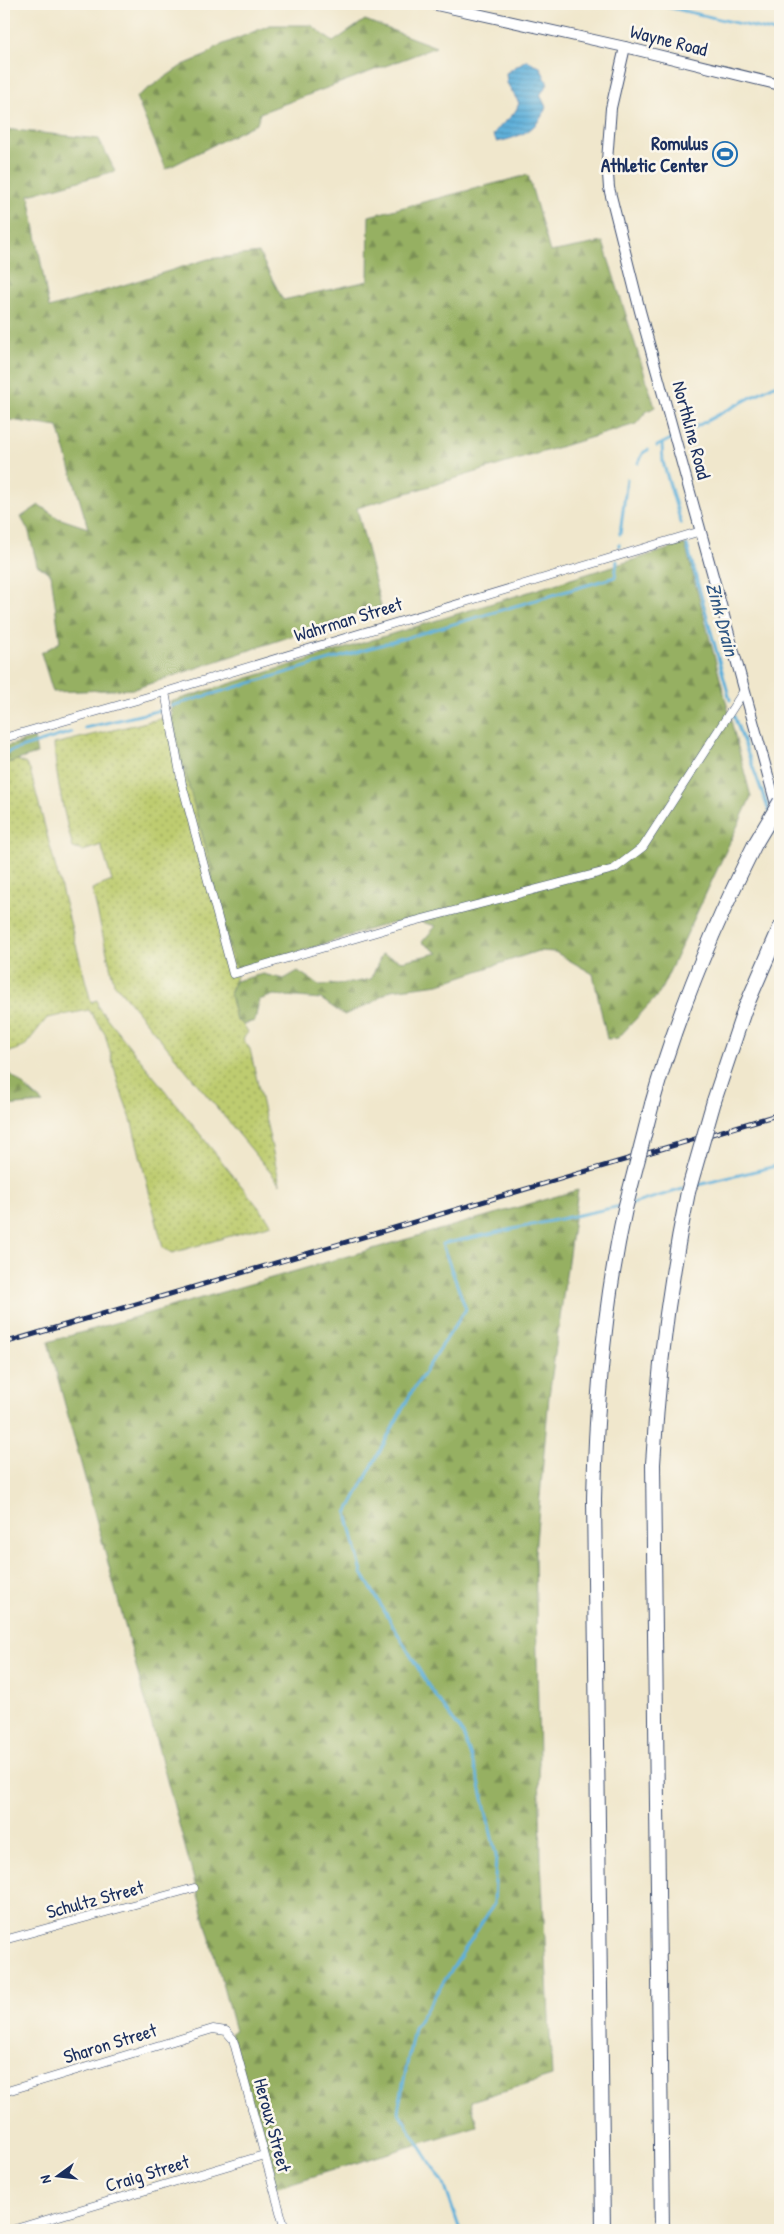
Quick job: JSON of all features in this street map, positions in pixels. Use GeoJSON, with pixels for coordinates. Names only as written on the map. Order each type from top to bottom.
{"type":"FeatureCollection","features":[{"type":"Feature","properties":{"kind":"highway"},"geometry":{"type":"LineString","coordinates":[[603,2230],[594,1469],[604,1339],[613,1272],[625,1209],[665,1058],[710,940],[755,844],[780,802]]}},
{"type":"Feature","properties":{"kind":"highway"},"geometry":{"type":"LineString","coordinates":[[662,2230],[653,1464],[662,1343],[673,1268],[688,1192],[714,1100],[744,1011],[780,928]]}},
{"type":"Feature","properties":{"kind":"street","name":"Wayne Road"},"geometry":{"type":"LineString","coordinates":[[432,4],[780,84]]}},
{"type":"Feature","properties":{"kind":"street","name":"Northline Road"},"geometry":{"type":"LineString","coordinates":[[625,47],[610,117],[607,161],[609,188],[780,818]]}},
{"type":"Feature","properties":{"kind":"street","name":"Wahrman Street"},"geometry":{"type":"LineString","coordinates":[[4,738],[165,692],[701,530]]}},
{"type":"Feature","properties":{"kind":"street"},"geometry":{"type":"LineString","coordinates":[[165,692],[182,784],[233,974],[407,923],[614,869],[644,847],[745,689]]}},
{"type":"Feature","properties":{"kind":"street","name":"Schultz Street"},"geometry":{"type":"LineString","coordinates":[[4,1940],[194,1888]]}},
{"type":"Feature","properties":{"kind":"street","name":"Sharon Street"},"geometry":{"type":"LineString","coordinates":[[4,2092],[213,2029],[226,2031]]}},
{"type":"Feature","properties":{"kind":"street","name":"Heroux Street"},"geometry":{"type":"LineString","coordinates":[[226,2031],[233,2039],[285,2230]]}},
{"type":"Feature","properties":{"kind":"street","name":"Craig Street"},"geometry":{"type":"LineString","coordinates":[[12,2230],[264,2155]]}},
{"type":"Feature","properties":{"kind":"green space"},"geometry":{"type":"Polygon","coordinates":[[[365,20],[436,47],[260,113],[257,123],[166,169],[136,97],[183,65],[207,55],[214,48],[270,25],[311,25],[333,42],[365,20]]]}},
{"type":"Feature","properties":{"kind":"green space"},"geometry":{"type":"Polygon","coordinates":[[[4,129],[99,139],[115,171],[29,195],[49,308],[208,259],[259,253],[283,300],[368,281],[369,216],[528,175],[550,252],[603,242],[655,407],[646,412],[636,424],[357,508],[381,606],[134,689],[53,692],[41,653],[60,642],[51,574],[37,565],[29,532],[21,517],[39,505],[58,518],[88,528],[58,427],[4,419],[4,129]]]}},
{"type":"Feature","properties":{"kind":"green space"},"geometry":{"type":"Polygon","coordinates":[[[685,544],[751,797],[659,994],[618,1038],[607,1039],[593,974],[555,952],[538,951],[439,984],[391,990],[370,1004],[344,1015],[321,999],[274,995],[259,1000],[255,1021],[243,1024],[236,1020],[230,994],[235,981],[263,974],[284,979],[298,971],[319,985],[351,983],[371,979],[382,954],[402,961],[438,953],[422,942],[436,926],[414,920],[383,925],[253,967],[236,966],[214,890],[212,870],[179,750],[170,702],[685,544]]]}},
{"type":"Feature","properties":{"kind":"green space"},"geometry":{"type":"Polygon","coordinates":[[[172,716],[179,750],[212,870],[212,881],[229,948],[236,966],[239,967],[230,994],[236,1020],[243,1024],[248,1032],[243,1039],[250,1049],[280,1184],[114,983],[92,889],[112,881],[101,845],[83,851],[73,848],[67,822],[54,744],[172,716]]]}},
{"type":"Feature","properties":{"kind":"green space"},"geometry":{"type":"Polygon","coordinates":[[[34,738],[37,754],[4,764],[4,747],[34,738]]]}},
{"type":"Feature","properties":{"kind":"green space"},"geometry":{"type":"Polygon","coordinates":[[[17,760],[25,763],[30,770],[91,1002],[97,1000],[98,1007],[272,1224],[172,1253],[163,1248],[131,1119],[120,1089],[105,1034],[89,1010],[47,1018],[24,1047],[4,1054],[4,764],[17,760]]]}},
{"type":"Feature","properties":{"kind":"green space"},"geometry":{"type":"Polygon","coordinates":[[[4,1068],[6,1070],[43,1103],[4,1106],[4,1068]]]}},
{"type":"Feature","properties":{"kind":"green space"},"geometry":{"type":"Polygon","coordinates":[[[578,1190],[549,1396],[535,1553],[541,1861],[552,2076],[471,2101],[477,2126],[275,2188],[231,2033],[235,2031],[48,1342],[578,1190]]]}},
{"type":"Feature","properties":{"kind":"water"},"geometry":{"type":"Polygon","coordinates":[[[526,60],[540,67],[548,84],[540,95],[546,107],[543,115],[533,127],[521,135],[497,142],[493,135],[511,116],[519,103],[507,83],[506,73],[526,60]]]}},
{"type":"Feature","properties":{"kind":"waterway"},"geometry":{"type":"LineString","coordinates":[[654,4],[780,33]]}},
{"type":"Feature","properties":{"kind":"waterway","name":"Zink Drain"},"geometry":{"type":"LineString","coordinates":[[684,433],[780,382]]}},
{"type":"Feature","properties":{"kind":"waterway","name":"Zink Drain"},"geometry":{"type":"LineString","coordinates":[[657,446],[673,438]]}},
{"type":"Feature","properties":{"kind":"waterway","name":"Zink Drain"},"geometry":{"type":"LineString","coordinates":[[662,444],[663,462],[681,523]]}},
{"type":"Feature","properties":{"kind":"waterway"},"geometry":{"type":"LineString","coordinates":[[638,463],[644,452],[648,450]]}},
{"type":"Feature","properties":{"kind":"waterway"},"geometry":{"type":"LineString","coordinates":[[620,534],[627,479]]}},
{"type":"Feature","properties":{"kind":"waterway","name":"Zink Drain"},"geometry":{"type":"LineString","coordinates":[[687,545],[730,700]]}},
{"type":"Feature","properties":{"kind":"waterway"},"geometry":{"type":"LineString","coordinates":[[171,706],[615,577],[617,561]]}},
{"type":"Feature","properties":{"kind":"waterway"},"geometry":{"type":"LineString","coordinates":[[85,728],[161,710]]}},
{"type":"Feature","properties":{"kind":"waterway","name":"Zink Drain"},"geometry":{"type":"LineString","coordinates":[[734,716],[769,811]]}},
{"type":"Feature","properties":{"kind":"waterway"},"geometry":{"type":"LineString","coordinates":[[4,753],[72,732]]}},
{"type":"Feature","properties":{"kind":"waterway","name":"Zink Drain"},"geometry":{"type":"LineString","coordinates":[[773,822],[780,847]]}},
{"type":"Feature","properties":{"kind":"waterway"},"geometry":{"type":"LineString","coordinates":[[694,1186],[780,1165]]}},
{"type":"Feature","properties":{"kind":"waterway"},"geometry":{"type":"LineString","coordinates":[[632,1204],[683,1189]]}},
{"type":"Feature","properties":{"kind":"waterway"},"geometry":{"type":"LineString","coordinates":[[460,2230],[444,2184],[398,2111],[414,2028],[494,1904],[496,1855],[479,1781],[463,1734],[428,1685],[362,1573],[347,1513],[411,1393],[466,1309],[442,1244],[621,1206]]}},
{"type":"Feature","properties":{"kind":"railway"},"geometry":{"type":"LineString","coordinates":[[4,1343],[780,1114]]}},
{"type":"Feature","properties":{"kind":"place","name":"Romulus Athletic Center"},"geometry":{"type":"Point","coordinates":[725,154]}}]}
